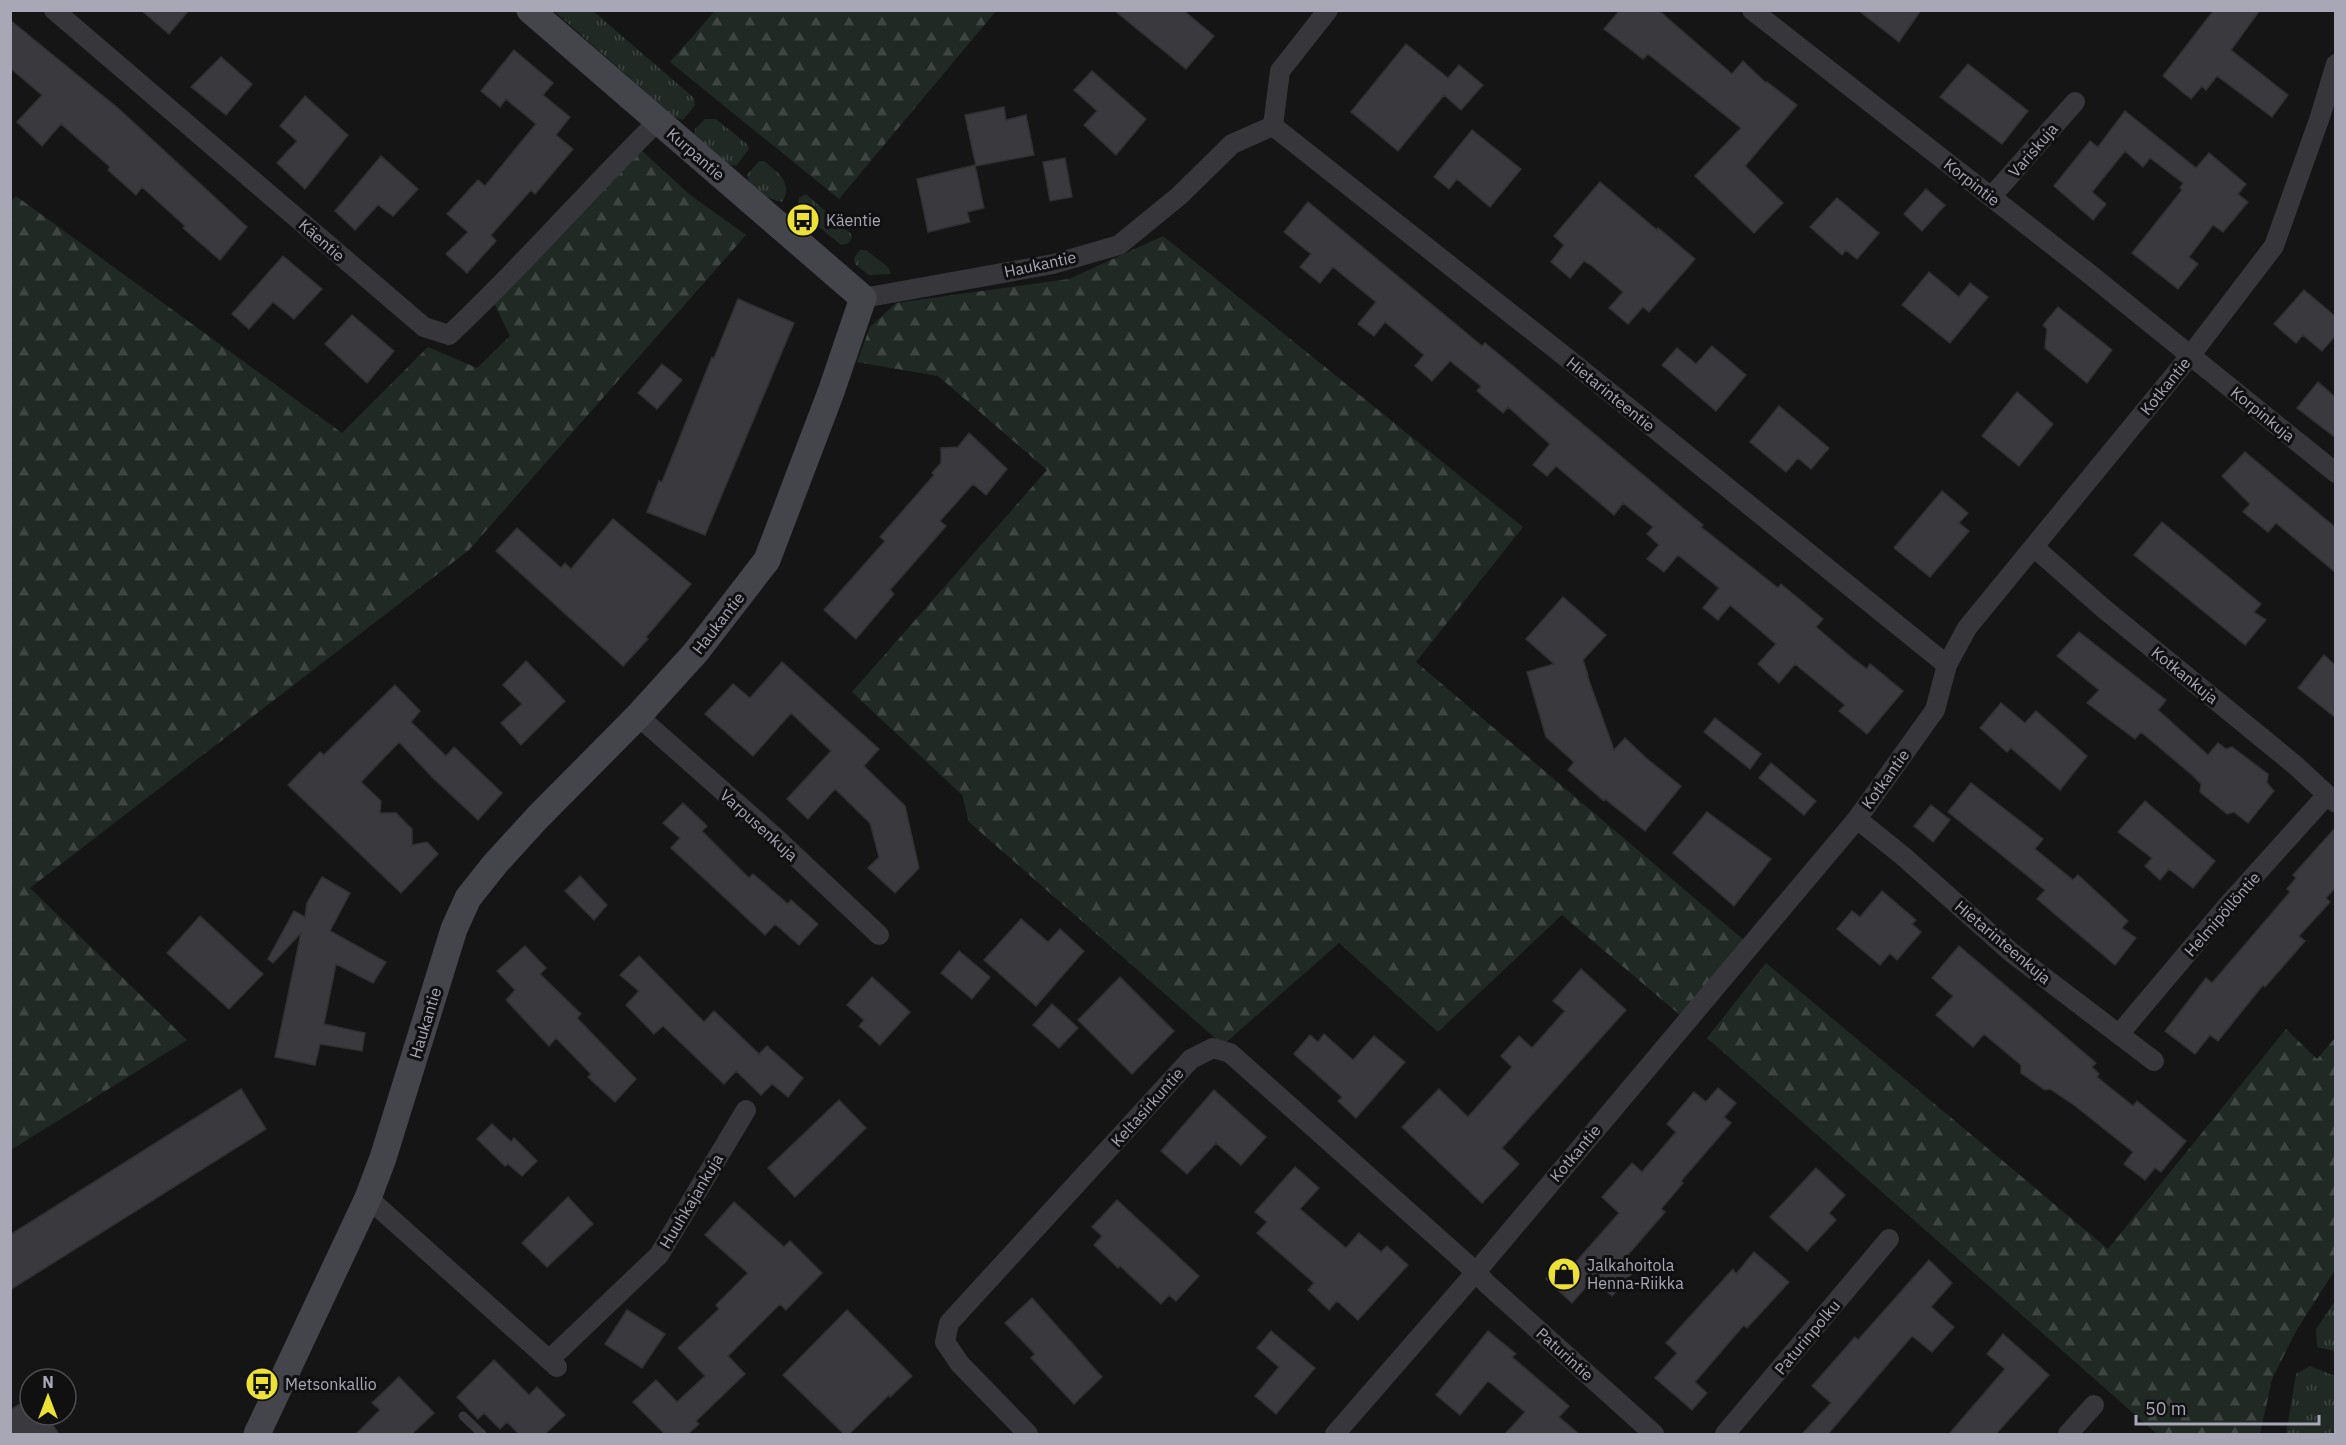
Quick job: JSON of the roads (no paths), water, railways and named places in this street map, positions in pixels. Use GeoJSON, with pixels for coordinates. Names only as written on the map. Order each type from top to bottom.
{"type":"FeatureCollection","features":[{"type":"Feature","properties":{"kind":"street","name":"Käentie"},"geometry":{"type":"LineString","coordinates":[[54,10],[424,327],[449,335],[497,290],[658,121]]}},
{"type":"Feature","properties":{"kind":"street","name":"Kurpantie"},"geometry":{"type":"LineString","coordinates":[[530,10],[863,298]]}},
{"type":"Feature","properties":{"kind":"street"},"geometry":{"type":"LineString","coordinates":[[1273,126],[1280,71],[1328,10]]}},
{"type":"Feature","properties":{"kind":"street","name":"Korpintie"},"geometry":{"type":"LineString","coordinates":[[1753,11],[2190,356]]}},
{"type":"Feature","properties":{"kind":"street","name":"Kotkantie"},"geometry":{"type":"LineString","coordinates":[[1335,1434],[1476,1272],[1857,819],[1935,710],[1947,665],[1967,628],[2035,548],[2190,356],[2274,246],[2320,117],[2336,64]]}},
{"type":"Feature","properties":{"kind":"street","name":"Variskuja"},"geometry":{"type":"LineString","coordinates":[[1991,197],[2075,102]]}},
{"type":"Feature","properties":{"kind":"street","name":"Haukantie"},"geometry":{"type":"LineString","coordinates":[[257,1434],[368,1198],[383,1158],[454,929],[468,898],[537,818],[638,716],[696,652],[767,560],[831,392],[863,298],[1053,264],[1119,245],[1179,196],[1232,144],[1273,126]]}},
{"type":"Feature","properties":{"kind":"street","name":"Hietarinteentie"},"geometry":{"type":"LineString","coordinates":[[1273,126],[1572,362],[1947,665]]}},
{"type":"Feature","properties":{"kind":"street","name":"Korpinkuja"},"geometry":{"type":"LineString","coordinates":[[2190,356],[2336,473]]}},
{"type":"Feature","properties":{"kind":"street","name":"Kotkankuja"},"geometry":{"type":"LineString","coordinates":[[2035,548],[2103,608],[2295,765],[2331,800]]}},
{"type":"Feature","properties":{"kind":"street","name":"Varpusenkuja"},"geometry":{"type":"LineString","coordinates":[[638,716],[776,838],[879,935]]}},
{"type":"Feature","properties":{"kind":"street","name":"Helmipöllöntie"},"geometry":{"type":"LineString","coordinates":[[2120,1033],[2331,800]]}},
{"type":"Feature","properties":{"kind":"street","name":"Hietarinteenkuja"},"geometry":{"type":"LineString","coordinates":[[1857,819],[2012,953],[2154,1060]]}},
{"type":"Feature","properties":{"kind":"street","name":"Keltasirkuntie"},"geometry":{"type":"LineString","coordinates":[[1029,1434],[960,1364],[945,1342],[949,1323],[1191,1059],[1213,1048],[1230,1053],[1476,1272]]}},
{"type":"Feature","properties":{"kind":"street","name":"Huuhkajankuja"},"geometry":{"type":"LineString","coordinates":[[368,1198],[554,1364],[659,1255],[746,1110]]}},
{"type":"Feature","properties":{"kind":"street","name":"Paturinpolku"},"geometry":{"type":"LineString","coordinates":[[1725,1434],[1889,1239]]}},
{"type":"Feature","properties":{"kind":"street","name":"Paturintie"},"geometry":{"type":"LineString","coordinates":[[1476,1272],[1654,1434]]}},
{"type":"Feature","properties":{"kind":"street"},"geometry":{"type":"LineString","coordinates":[[2068,1434],[2094,1405]]}},
{"type":"Feature","properties":{"kind":"lane"},"geometry":{"type":"LineString","coordinates":[[463,1416],[482,1434]]}},
{"type":"Feature","properties":{"kind":"place","name":"Käentie"},"geometry":{"type":"Point","coordinates":[803,220]}},
{"type":"Feature","properties":{"kind":"place","name":"Jalkahoitola Henna-Riikka"},"geometry":{"type":"Point","coordinates":[1564,1274]}},
{"type":"Feature","properties":{"kind":"place","name":"Metsonkallio"},"geometry":{"type":"Point","coordinates":[262,1384]}}]}
